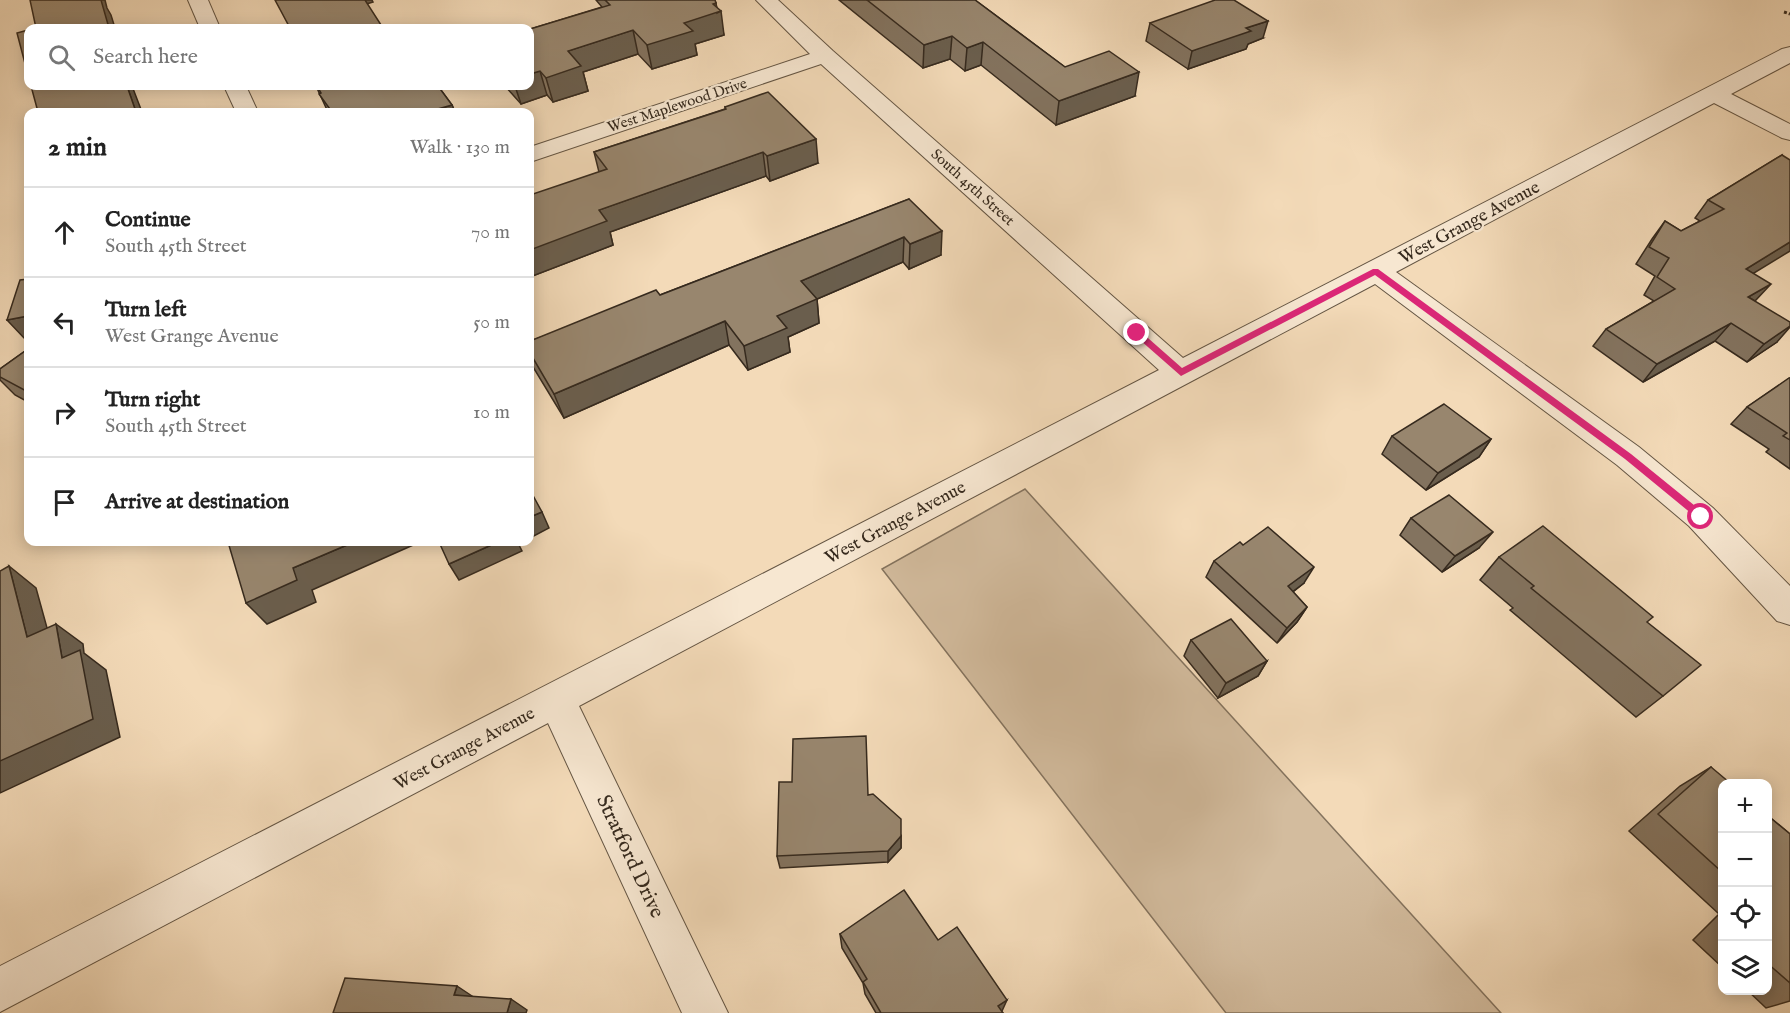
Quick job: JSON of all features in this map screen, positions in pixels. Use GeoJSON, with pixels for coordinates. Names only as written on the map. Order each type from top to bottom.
{"type":"FeatureCollection","features":[{"type":"Feature","properties":{"kind":"street"},"geometry":{"type":"LineString","coordinates":[[198,0],[208,24]]}},
{"type":"Feature","properties":{"kind":"street","name":"South 45th Street"},"geometry":{"type":"LineString","coordinates":[[766,0],[825,56],[1181,373]]}},
{"type":"Feature","properties":{"kind":"street","name":"West Grange Avenue"},"geometry":{"type":"LineString","coordinates":[[0,990],[1790,54]]}},
{"type":"Feature","properties":{"kind":"street","name":"West Maplewood Drive"},"geometry":{"type":"LineString","coordinates":[[534,153],[825,56]]}},
{"type":"Feature","properties":{"kind":"street"},"geometry":{"type":"LineString","coordinates":[[237,90],[245,108]]}},
{"type":"Feature","properties":{"kind":"street"},"geometry":{"type":"LineString","coordinates":[[1714,94],[1790,133]]}},
{"type":"Feature","properties":{"kind":"street"},"geometry":{"type":"LineString","coordinates":[[1376,271],[1628,456],[1701,517],[1790,610]]}},
{"type":"Feature","properties":{"kind":"street","name":"Stratford Drive"},"geometry":{"type":"LineString","coordinates":[[557,700],[705,1013]]}},
{"type":"Feature","properties":{"kind":"path"},"geometry":{"type":"LineString","coordinates":[[1784,12],[1790,14]]}},
{"type":"Feature","properties":{"kind":"shaded area"},"geometry":{"type":"Polygon","coordinates":[[[1025,489],[1501,1013],[1226,1013],[882,569],[1025,489]]]}},
{"type":"Feature","properties":{"kind":"building"},"geometry":{"type":"Polygon","coordinates":[[[30,0],[101,0],[108,24],[35,24],[30,0]]]}},
{"type":"Feature","properties":{"kind":"building"},"geometry":{"type":"Polygon","coordinates":[[[275,0],[365,0],[380,24],[288,24],[275,0]]]}},
{"type":"Feature","properties":{"kind":"building"},"geometry":{"type":"Polygon","coordinates":[[[605,0],[715,0],[716,3],[713,4],[721,11],[684,23],[693,31],[647,45],[633,30],[568,51],[581,66],[546,78],[540,71],[534,73],[534,28],[610,5],[605,0]]]}},
{"type":"Feature","properties":{"kind":"building"},"geometry":{"type":"Polygon","coordinates":[[[867,0],[975,0],[1065,67],[1109,51],[1139,72],[1059,101],[983,42],[967,48],[952,36],[924,45],[867,0]]]}},
{"type":"Feature","properties":{"kind":"building"},"geometry":{"type":"Polygon","coordinates":[[[1215,0],[1234,0],[1268,21],[1246,28],[1251,31],[1192,51],[1150,23],[1215,0]]]}},
{"type":"Feature","properties":{"kind":"building"},"geometry":{"type":"Polygon","coordinates":[[[24,31],[24,60],[17,33],[24,31]]]}},
{"type":"Feature","properties":{"kind":"building"},"geometry":{"type":"Polygon","coordinates":[[[32,90],[128,90],[135,108],[37,108],[32,90]]]}},
{"type":"Feature","properties":{"kind":"building"},"geometry":{"type":"Polygon","coordinates":[[[319,90],[441,90],[452,105],[441,108],[329,108],[319,94],[321,93],[319,90]]]}},
{"type":"Feature","properties":{"kind":"building"},"geometry":{"type":"Polygon","coordinates":[[[768,92],[816,139],[767,156],[763,152],[599,210],[607,221],[534,248],[534,194],[607,169],[594,152],[726,109],[725,107],[768,92]]]}},
{"type":"Feature","properties":{"kind":"building"},"geometry":{"type":"Polygon","coordinates":[[[1782,155],[1790,160],[1790,242],[1746,269],[1771,284],[1748,297],[1790,322],[1790,326],[1764,344],[1731,323],[1657,364],[1606,329],[1675,289],[1657,277],[1669,258],[1649,247],[1665,221],[1681,231],[1724,209],[1708,200],[1782,155]]]}},
{"type":"Feature","properties":{"kind":"building"},"geometry":{"type":"Polygon","coordinates":[[[909,199],[942,231],[910,244],[904,237],[801,281],[817,299],[777,316],[787,328],[744,346],[725,321],[554,394],[534,360],[534,339],[656,290],[660,295],[909,199]]]}},
{"type":"Feature","properties":{"kind":"building"},"geometry":{"type":"Polygon","coordinates":[[[20,280],[24,280],[24,317],[7,320],[20,280]]]}},
{"type":"Feature","properties":{"kind":"building"},"geometry":{"type":"Polygon","coordinates":[[[24,352],[24,390],[0,377],[0,369],[24,352]]]}},
{"type":"Feature","properties":{"kind":"building"},"geometry":{"type":"Polygon","coordinates":[[[1789,378],[1790,440],[1783,436],[1787,433],[1747,407],[1789,378]]]}},
{"type":"Feature","properties":{"kind":"building"},"geometry":{"type":"Polygon","coordinates":[[[1444,404],[1491,439],[1438,473],[1392,436],[1444,404]]]}},
{"type":"Feature","properties":{"kind":"building"},"geometry":{"type":"Polygon","coordinates":[[[1449,495],[1493,532],[1455,556],[1411,518],[1449,495]]]}},
{"type":"Feature","properties":{"kind":"building"},"geometry":{"type":"Polygon","coordinates":[[[534,497],[542,512],[534,515],[534,497]]]}},
{"type":"Feature","properties":{"kind":"building"},"geometry":{"type":"Polygon","coordinates":[[[1543,526],[1653,617],[1647,622],[1701,665],[1663,696],[1531,588],[1534,586],[1499,557],[1543,526]]]}},
{"type":"Feature","properties":{"kind":"building"},"geometry":{"type":"Polygon","coordinates":[[[1268,527],[1314,567],[1288,586],[1307,607],[1287,628],[1214,561],[1240,542],[1243,545],[1268,527]]]}},
{"type":"Feature","properties":{"kind":"building"},"geometry":{"type":"Polygon","coordinates":[[[229,546],[345,546],[293,568],[297,580],[246,603],[229,546]]]}},
{"type":"Feature","properties":{"kind":"building"},"geometry":{"type":"Polygon","coordinates":[[[441,546],[489,546],[449,564],[441,546]]]}},
{"type":"Feature","properties":{"kind":"building"},"geometry":{"type":"Polygon","coordinates":[[[9,566],[27,637],[56,624],[62,658],[80,650],[93,719],[0,761],[0,571],[9,566]]]}},
{"type":"Feature","properties":{"kind":"building"},"geometry":{"type":"Polygon","coordinates":[[[1231,619],[1267,661],[1226,683],[1191,640],[1231,619]]]}},
{"type":"Feature","properties":{"kind":"building"},"geometry":{"type":"Polygon","coordinates":[[[866,736],[868,795],[873,794],[901,819],[901,836],[888,851],[777,856],[779,782],[792,782],[793,739],[866,736]]]}},
{"type":"Feature","properties":{"kind":"building"},"geometry":{"type":"Polygon","coordinates":[[[1711,767],[1725,779],[1718,779],[1718,868],[1658,814],[1711,767]]]}},
{"type":"Feature","properties":{"kind":"building"},"geometry":{"type":"Polygon","coordinates":[[[1772,819],[1790,834],[1790,983],[1772,967],[1772,819]]]}},
{"type":"Feature","properties":{"kind":"building"},"geometry":{"type":"Polygon","coordinates":[[[904,890],[938,940],[957,927],[1007,1000],[998,1006],[1003,1013],[881,1013],[863,982],[867,979],[840,934],[904,890]]]}},
{"type":"Feature","properties":{"kind":"building"},"geometry":{"type":"Polygon","coordinates":[[[345,978],[457,986],[454,995],[511,999],[507,1013],[333,1013],[345,978]]]}},
{"type":"Feature","properties":{"kind":"route"},"geometry":{"type":"LineString","coordinates":[[1137,333],[1181,373],[1376,271],[1628,456],[1701,517]]}}]}
